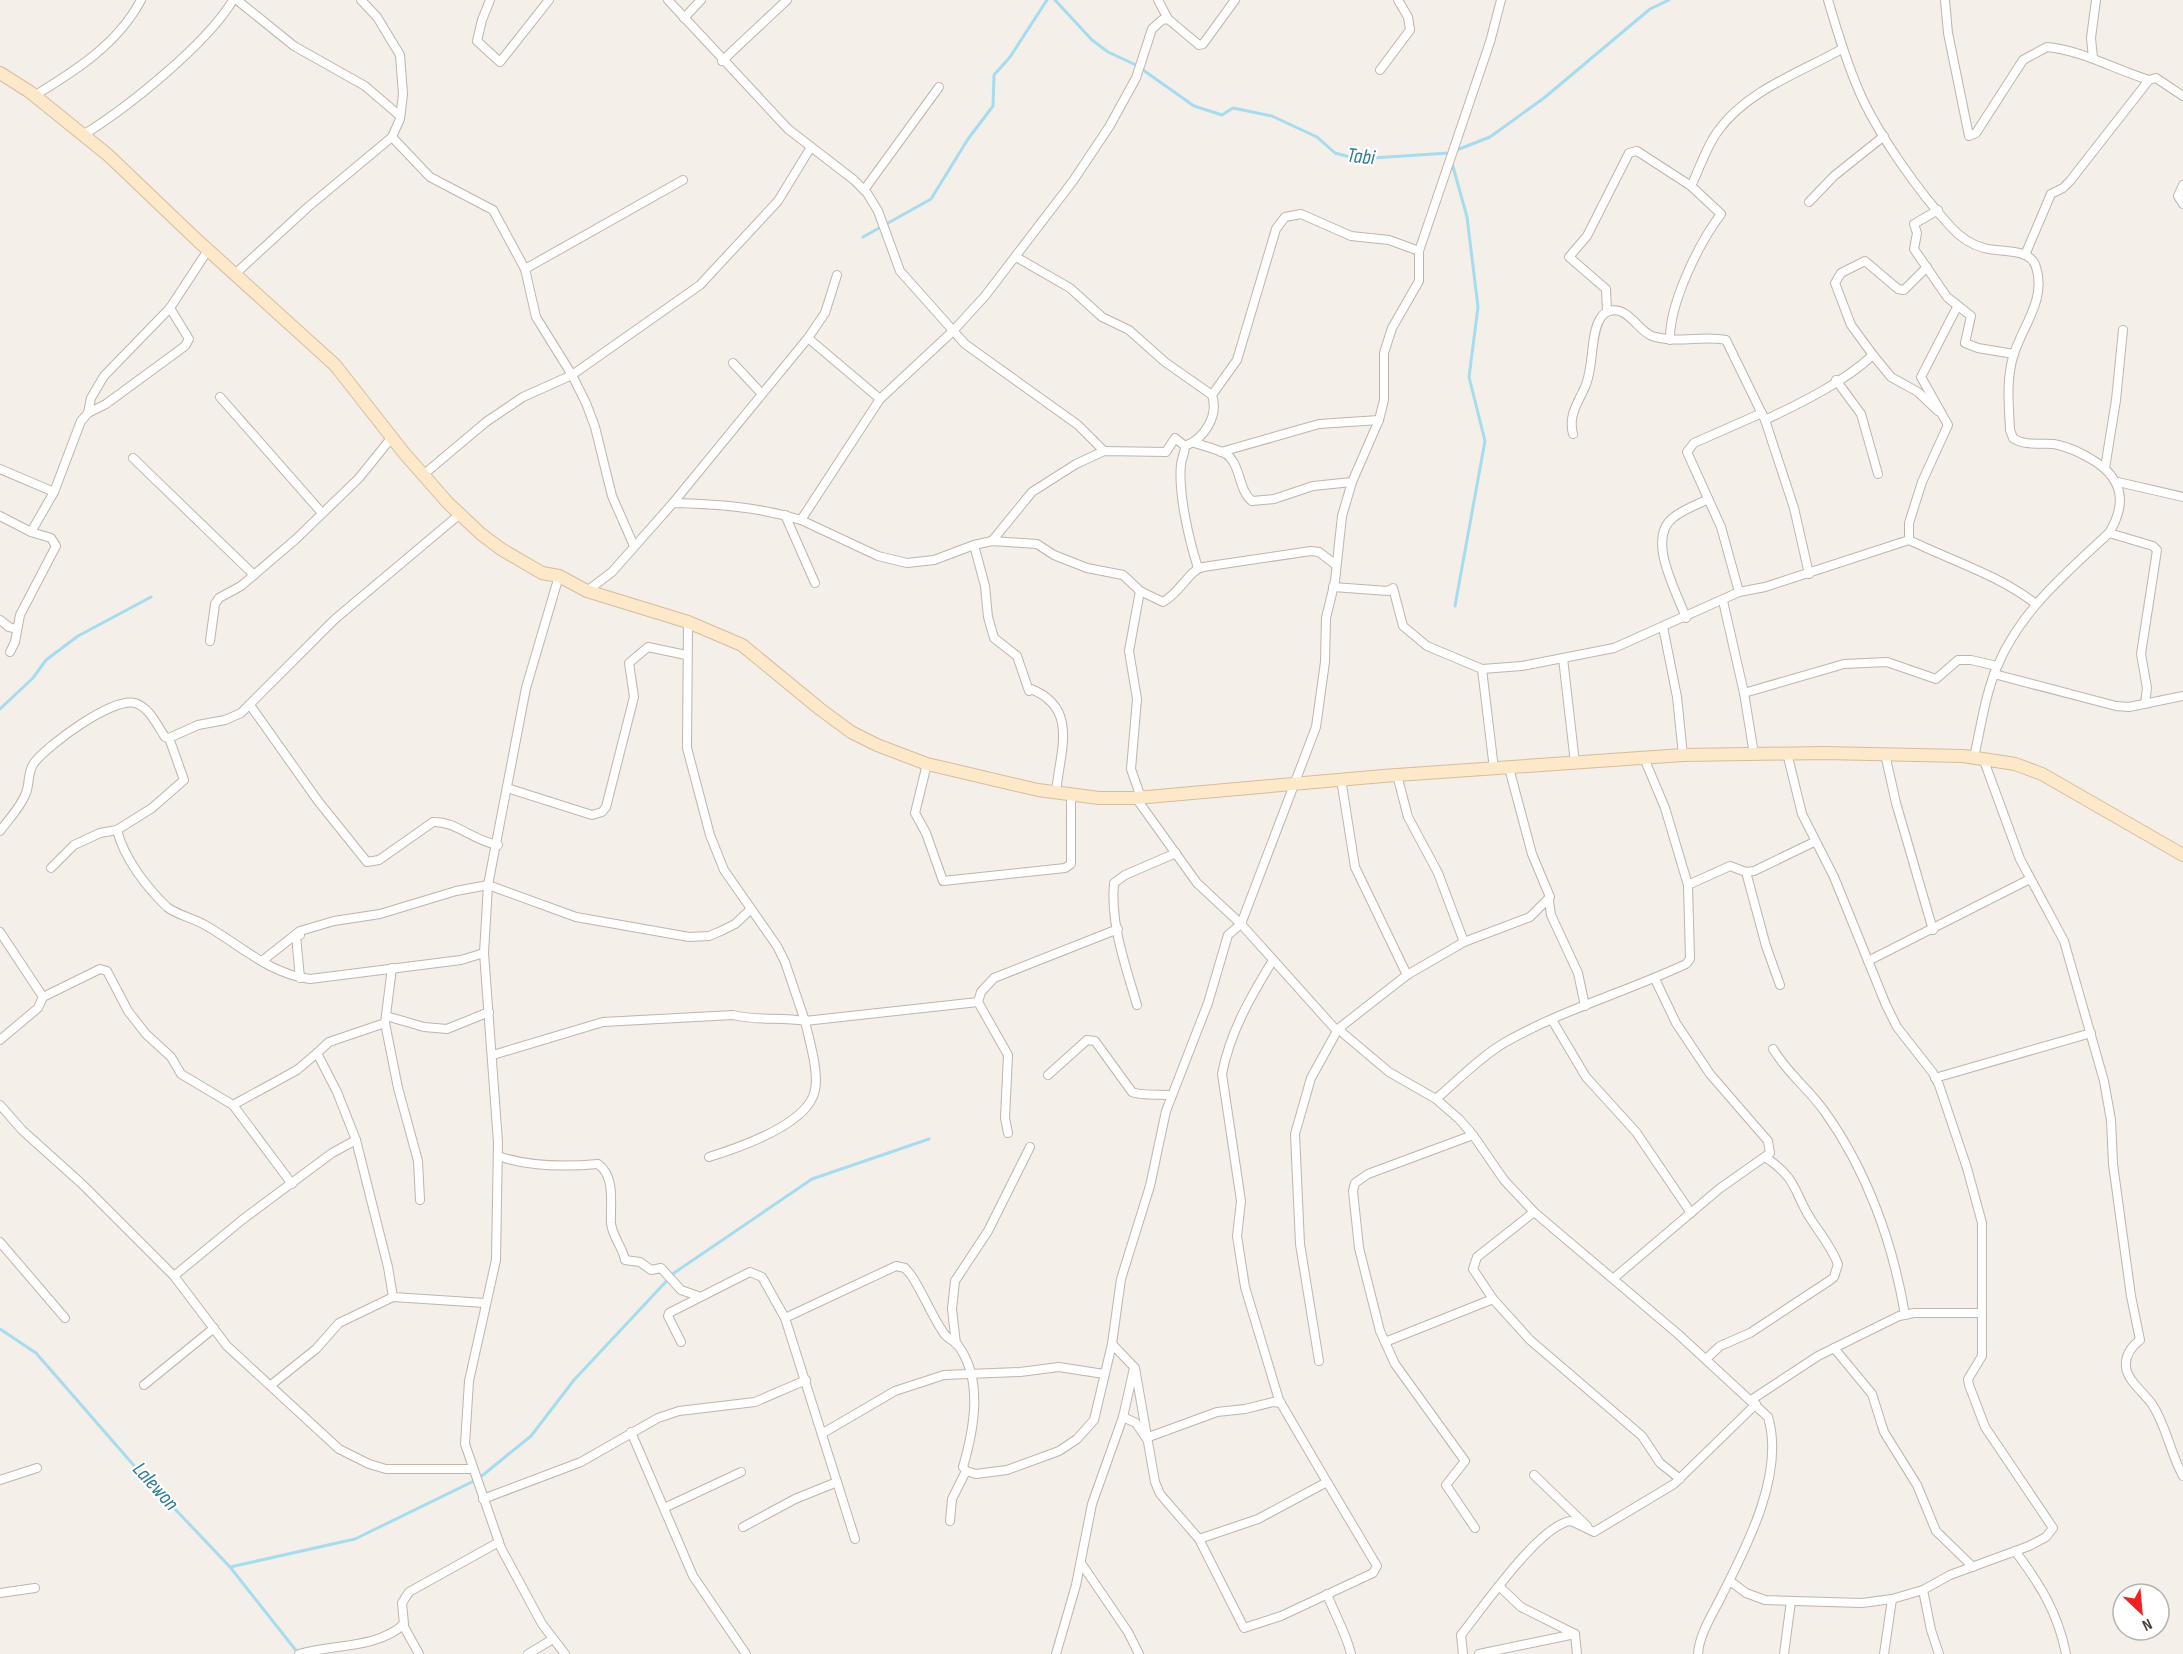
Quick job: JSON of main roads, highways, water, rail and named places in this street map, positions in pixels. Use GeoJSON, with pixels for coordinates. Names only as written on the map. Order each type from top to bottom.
{"type":"FeatureCollection","features":[{"type":"Feature","properties":{"kind":"waterway"},"geometry":{"type":"LineString","coordinates":[[863,237],[931,199],[968,139],[993,106],[994,75],[1010,57],[1047,0]]}},
{"type":"Feature","properties":{"kind":"waterway","name":"Tabi"},"geometry":{"type":"LineString","coordinates":[[1055,0],[1092,40],[1108,52],[1136,65],[1194,106],[1222,115],[1233,108],[1272,116],[1317,137],[1335,153],[1357,159],[1449,153],[1490,137],[1544,98],[1650,9],[1669,0]]}},
{"type":"Feature","properties":{"kind":"waterway"},"geometry":{"type":"LineString","coordinates":[[1452,163],[1467,217],[1478,307],[1469,377],[1485,441],[1455,606]]}},
{"type":"Feature","properties":{"kind":"waterway"},"geometry":{"type":"LineString","coordinates":[[0,709],[33,678],[46,660],[78,636],[151,597]]}},
{"type":"Feature","properties":{"kind":"waterway"},"geometry":{"type":"LineString","coordinates":[[230,1567],[355,1539],[478,1479],[531,1436],[574,1380],[674,1273],[812,1179],[929,1139]]}},
{"type":"Feature","properties":{"kind":"waterway","name":"Lalewon"},"geometry":{"type":"LineString","coordinates":[[0,1329],[36,1353],[137,1469],[230,1567],[298,1653]]}}]}
